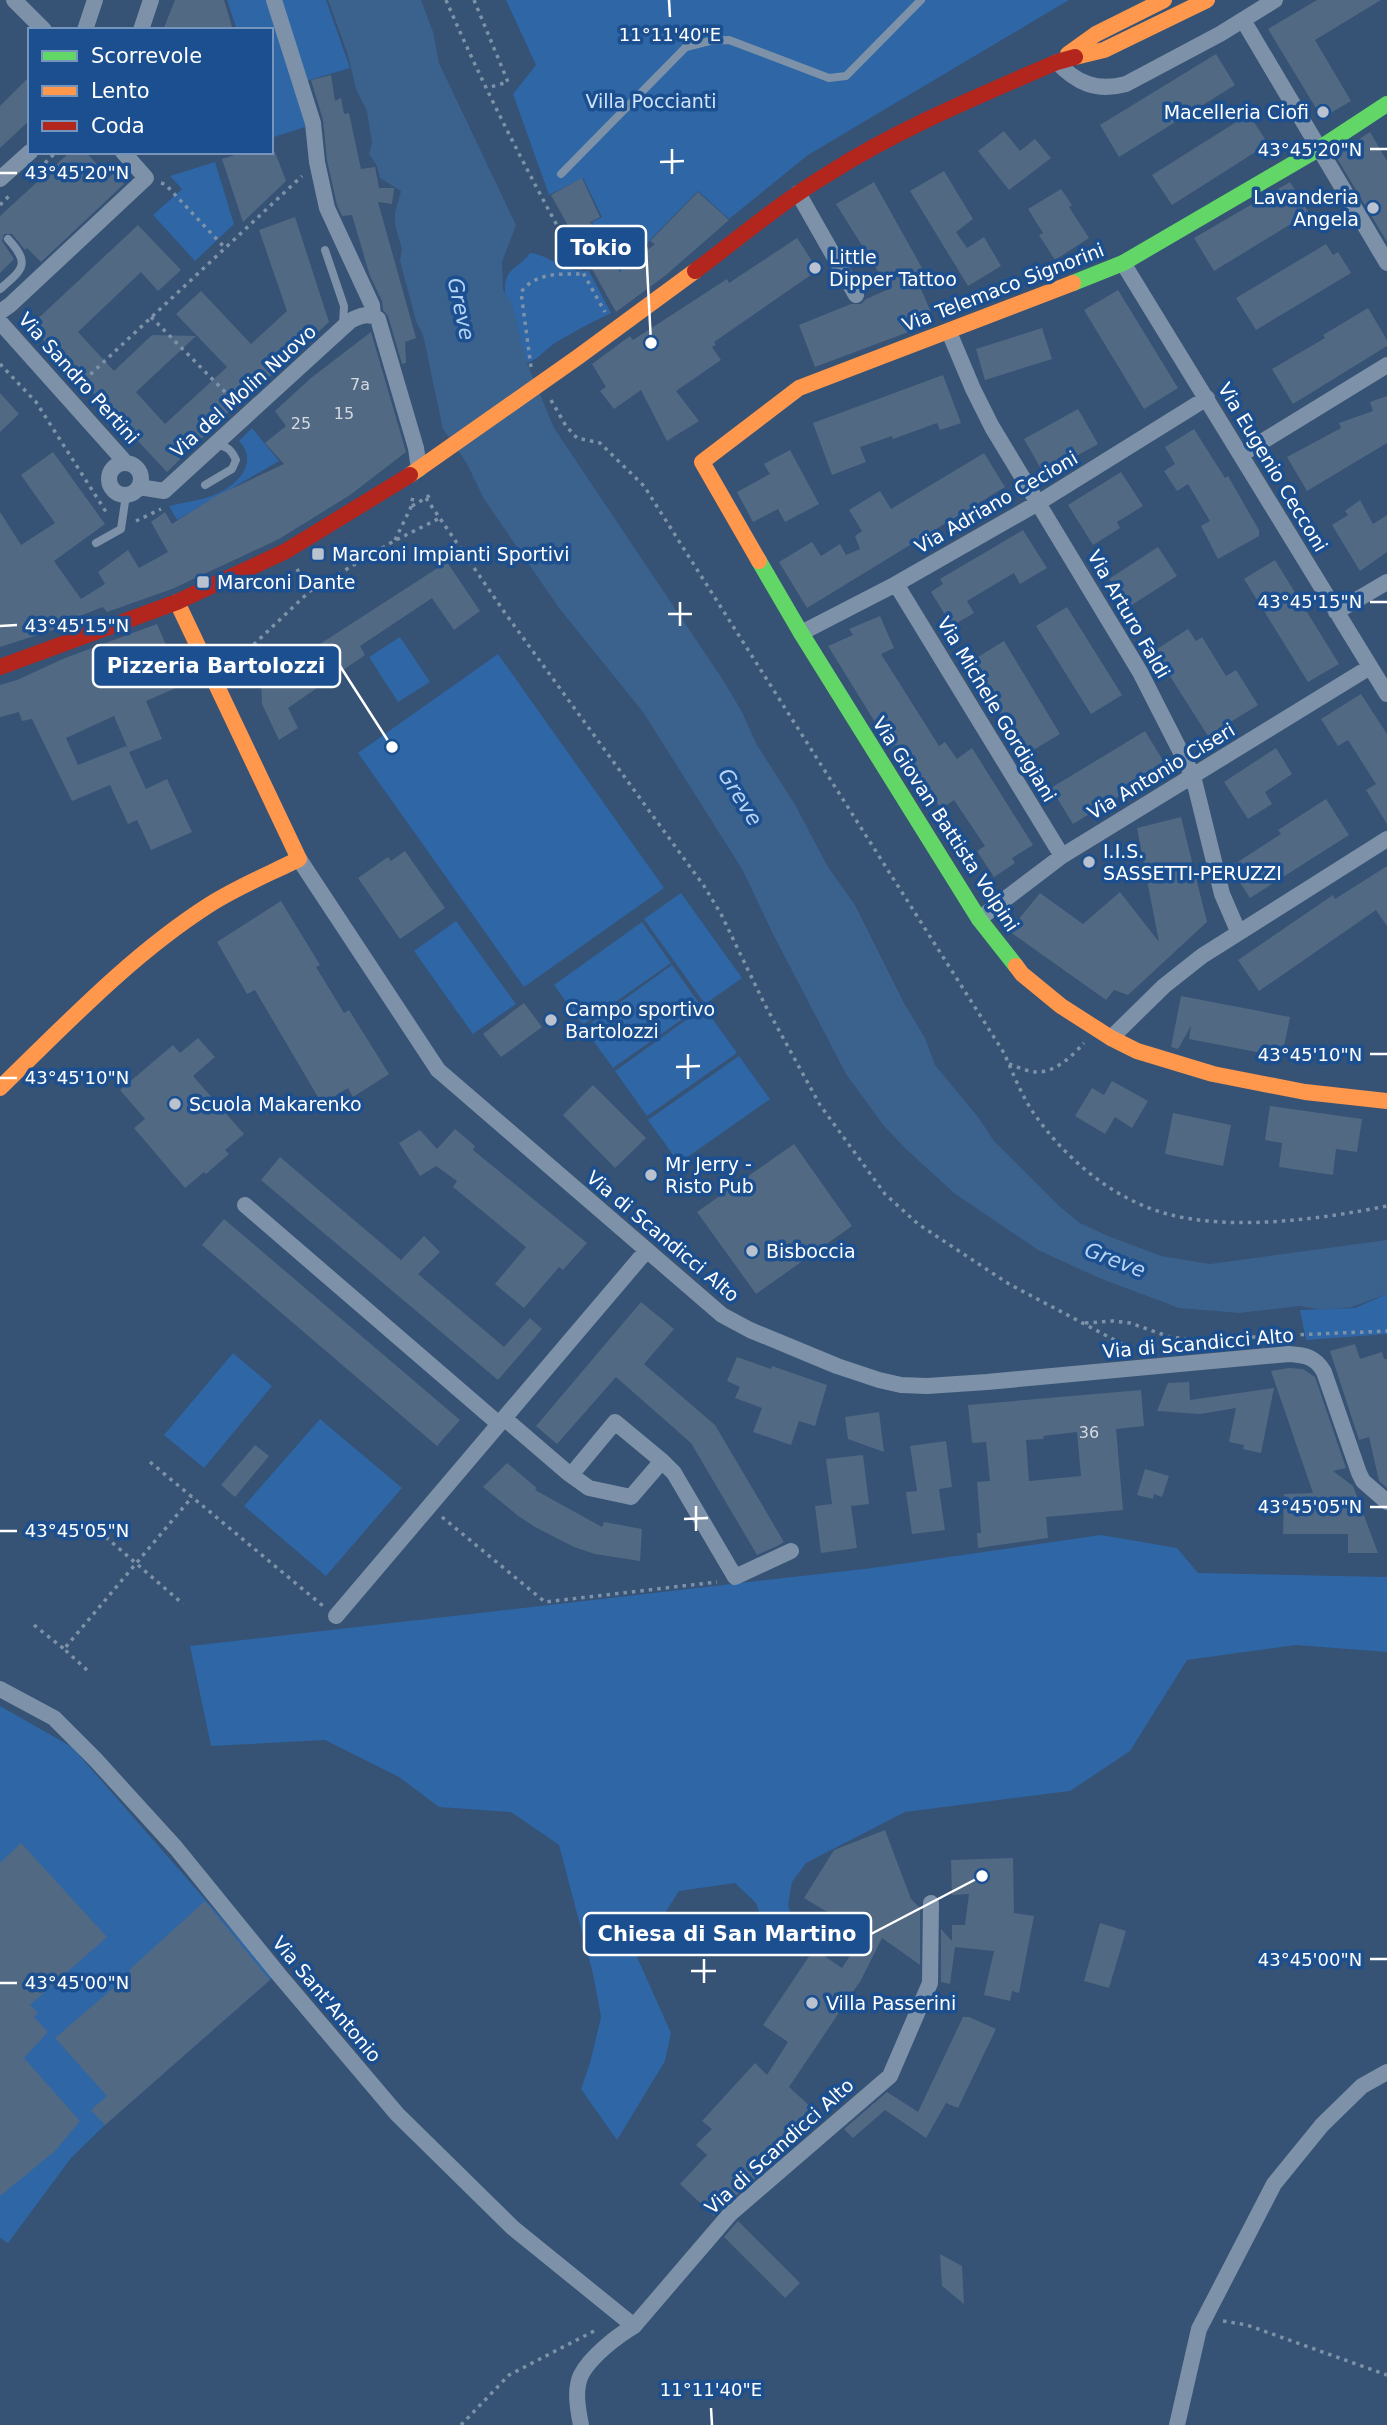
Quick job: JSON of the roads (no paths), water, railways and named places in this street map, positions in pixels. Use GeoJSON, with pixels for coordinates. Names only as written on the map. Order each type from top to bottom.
{"type":"FeatureCollection","features":[{"type":"Feature","properties":{"kind":"street"},"geometry":{"type":"LineString","coordinates":[[13,0],[42,28]]}},
{"type":"Feature","properties":{"kind":"street"},"geometry":{"type":"LineString","coordinates":[[86,28],[95,0]]}},
{"type":"Feature","properties":{"kind":"street"},"geometry":{"type":"LineString","coordinates":[[142,28],[151,0]]}},
{"type":"Feature","properties":{"kind":"street"},"geometry":{"type":"LineString","coordinates":[[274,0],[313,123],[317,162],[327,208],[372,305],[373,316],[378,319],[416,448],[419,470]]}},
{"type":"Feature","properties":{"kind":"street"},"geometry":{"type":"LineString","coordinates":[[1057,62],[1096,34],[1164,0]]}},
{"type":"Feature","properties":{"kind":"street"},"geometry":{"type":"LineString","coordinates":[[0,667],[177,602],[286,551],[419,470],[825,175],[905,130],[1057,62],[1104,50],[1208,0]]}},
{"type":"Feature","properties":{"kind":"street"},"geometry":{"type":"LineString","coordinates":[[1057,62],[1079,81],[1098,87],[1119,86],[1138,78],[1275,0]]}},
{"type":"Feature","properties":{"kind":"street"},"geometry":{"type":"LineString","coordinates":[[1243,20],[1387,263]]}},
{"type":"Feature","properties":{"kind":"street","name":"Via Telemaco Signorini"},"geometry":{"type":"LineString","coordinates":[[702,462],[799,388],[1123,263],[1320,148],[1387,104]]}},
{"type":"Feature","properties":{"kind":"street"},"geometry":{"type":"LineString","coordinates":[[0,179],[28,154]]}},
{"type":"Feature","properties":{"kind":"street"},"geometry":{"type":"LineString","coordinates":[[0,312],[146,178],[131,155]]}},
{"type":"Feature","properties":{"kind":"street"},"geometry":{"type":"LineString","coordinates":[[799,193],[856,295]]}},
{"type":"Feature","properties":{"kind":"street","name":"Via Eugenio Cecconi"},"geometry":{"type":"LineString","coordinates":[[1123,263],[1387,694]]}},
{"type":"Feature","properties":{"kind":"street","name":"Via del Molin Nuovo"},"geometry":{"type":"LineString","coordinates":[[133,491],[164,491],[356,317],[373,316]]}},
{"type":"Feature","properties":{"kind":"street","name":"Via Sandro Pertini"},"geometry":{"type":"LineString","coordinates":[[0,322],[126,463],[139,471],[141,476],[133,491],[116,492],[109,479],[112,469],[126,463]]}},
{"type":"Feature","properties":{"kind":"street","name":"Via Arturo Faldi"},"geometry":{"type":"LineString","coordinates":[[949,332],[992,427],[1140,672],[1193,776],[1222,894],[1238,931]]}},
{"type":"Feature","properties":{"kind":"street"},"geometry":{"type":"LineString","coordinates":[[1242,454],[1387,365]]}},
{"type":"Feature","properties":{"kind":"street","name":"Via Adriano Cecioni"},"geometry":{"type":"LineString","coordinates":[[801,633],[896,584],[1038,503],[1207,398]]}},
{"type":"Feature","properties":{"kind":"street","name":"Via Giovan Battista Volpini"},"geometry":{"type":"LineString","coordinates":[[702,462],[801,633],[979,919],[1022,974],[1051,999],[1104,1034],[1138,1051],[1213,1074],[1305,1092],[1387,1101]]}},
{"type":"Feature","properties":{"kind":"street"},"geometry":{"type":"LineString","coordinates":[[1336,612],[1387,582]]}},
{"type":"Feature","properties":{"kind":"street","name":"Via Michele Gordigiani"},"geometry":{"type":"LineString","coordinates":[[896,584],[1062,856]]}},
{"type":"Feature","properties":{"kind":"street"},"geometry":{"type":"LineString","coordinates":[[0,1088],[94,999],[177,928],[211,904],[299,859],[177,602]]}},
{"type":"Feature","properties":{"kind":"street","name":"Via Antonio Ciseri"},"geometry":{"type":"LineString","coordinates":[[979,919],[1062,856],[1370,667]]}},
{"type":"Feature","properties":{"kind":"street"},"geometry":{"type":"LineString","coordinates":[[1104,1034],[1238,931],[1387,839]]}},
{"type":"Feature","properties":{"kind":"street","name":"Via di Scandicci Alto"},"geometry":{"type":"LineString","coordinates":[[299,859],[438,1070],[722,1315],[837,1366],[891,1383],[927,1386],[1289,1354],[1309,1356],[1317,1361],[1324,1372],[1363,1481],[1387,1502]]}},
{"type":"Feature","properties":{"kind":"street"},"geometry":{"type":"LineString","coordinates":[[245,1205],[501,1421],[589,1488],[631,1497],[662,1461]]}},
{"type":"Feature","properties":{"kind":"street"},"geometry":{"type":"LineString","coordinates":[[336,1616],[647,1250]]}},
{"type":"Feature","properties":{"kind":"street"},"geometry":{"type":"LineString","coordinates":[[571,1475],[615,1422],[674,1473],[735,1577],[790,1550]]}},
{"type":"Feature","properties":{"kind":"street","name":"Via Sant'Antonio"},"geometry":{"type":"LineString","coordinates":[[0,1689],[54,1718],[95,1759],[176,1848],[397,2114],[513,2228],[634,2326]]}},
{"type":"Feature","properties":{"kind":"street","name":"Via di Scandicci Alto"},"geometry":{"type":"LineString","coordinates":[[582,2425],[576,2400],[581,2376],[619,2335],[634,2326],[730,2214],[890,2076],[930,1983],[931,1903]]}},
{"type":"Feature","properties":{"kind":"street"},"geometry":{"type":"LineString","coordinates":[[1177,2425],[1199,2329],[1274,2184],[1322,2125],[1362,2086],[1387,2071]]}},
{"type":"Feature","properties":{"kind":"lane"},"geometry":{"type":"LineString","coordinates":[[561,174],[686,47],[729,40],[829,78],[846,76],[921,0]]}},
{"type":"Feature","properties":{"kind":"lane"},"geometry":{"type":"LineString","coordinates":[[0,289],[19,272],[23,263],[22,255],[8,239]]}},
{"type":"Feature","properties":{"kind":"lane"},"geometry":{"type":"LineString","coordinates":[[325,250],[344,306],[343,328]]}},
{"type":"Feature","properties":{"kind":"lane"},"geometry":{"type":"LineString","coordinates":[[205,485],[232,468],[236,460],[232,451],[225,446],[215,445]]}},
{"type":"Feature","properties":{"kind":"lane"},"geometry":{"type":"LineString","coordinates":[[96,543],[121,529],[133,491]]}},
{"type":"Feature","properties":{"kind":"water","name":"Greve"},"geometry":{"type":"Polygon","coordinates":[[[328,0],[421,0],[433,32],[439,63],[516,225],[502,262],[503,290],[512,304],[527,363],[554,428],[723,680],[757,745],[794,803],[828,867],[855,905],[904,1003],[925,1038],[935,1065],[994,1141],[1059,1206],[1080,1223],[1161,1256],[1210,1264],[1387,1240],[1387,1294],[1352,1307],[1325,1310],[1299,1306],[1239,1313],[1179,1308],[1099,1278],[1038,1250],[954,1193],[884,1126],[846,1074],[742,869],[643,712],[559,608],[484,499],[466,462],[443,429],[423,335],[416,321],[400,261],[402,249],[395,225],[395,213],[401,191],[380,178],[377,166],[369,154],[372,143],[367,111],[356,89],[348,55],[328,0]]]}},
{"type":"Feature","properties":{"kind":"place","name":"Macelleria Ciofi"},"geometry":{"type":"Point","coordinates":[1323,112]}},
{"type":"Feature","properties":{"kind":"place","name":"Lavanderia Angela"},"geometry":{"type":"Point","coordinates":[1373,208]}},
{"type":"Feature","properties":{"kind":"place","name":"Little Dipper Tattoo"},"geometry":{"type":"Point","coordinates":[815,268]}},
{"type":"Feature","properties":{"kind":"place","name":"Tokio"},"geometry":{"type":"Point","coordinates":[651,343]}},
{"type":"Feature","properties":{"kind":"place","name":"Marconi Impianti Sportivi"},"geometry":{"type":"Point","coordinates":[318,554]}},
{"type":"Feature","properties":{"kind":"place","name":"Marconi Dante"},"geometry":{"type":"Point","coordinates":[203,582]}},
{"type":"Feature","properties":{"kind":"place","name":"Pizzeria Bartolozzi"},"geometry":{"type":"Point","coordinates":[392,747]}},
{"type":"Feature","properties":{"kind":"place","name":"I.I.S. SASSETTI-PERUZZI"},"geometry":{"type":"Point","coordinates":[1089,862]}},
{"type":"Feature","properties":{"kind":"place","name":"Campo sportivo Bartolozzi"},"geometry":{"type":"Point","coordinates":[551,1020]}},
{"type":"Feature","properties":{"kind":"place","name":"Scuola Makarenko"},"geometry":{"type":"Point","coordinates":[175,1104]}},
{"type":"Feature","properties":{"kind":"place","name":"Mr Jerry - Risto Pub"},"geometry":{"type":"Point","coordinates":[651,1175]}},
{"type":"Feature","properties":{"kind":"place","name":"Bisboccia"},"geometry":{"type":"Point","coordinates":[752,1251]}},
{"type":"Feature","properties":{"kind":"place","name":"Chiesa di San Martino"},"geometry":{"type":"Point","coordinates":[982,1876]}},
{"type":"Feature","properties":{"kind":"place","name":"Villa Passerini"},"geometry":{"type":"Point","coordinates":[812,2003]}},
{"type":"Feature","properties":{"kind":"park label","name":"Villa Poccianti"},"geometry":{"type":"Point","coordinates":[651,101]}}]}
